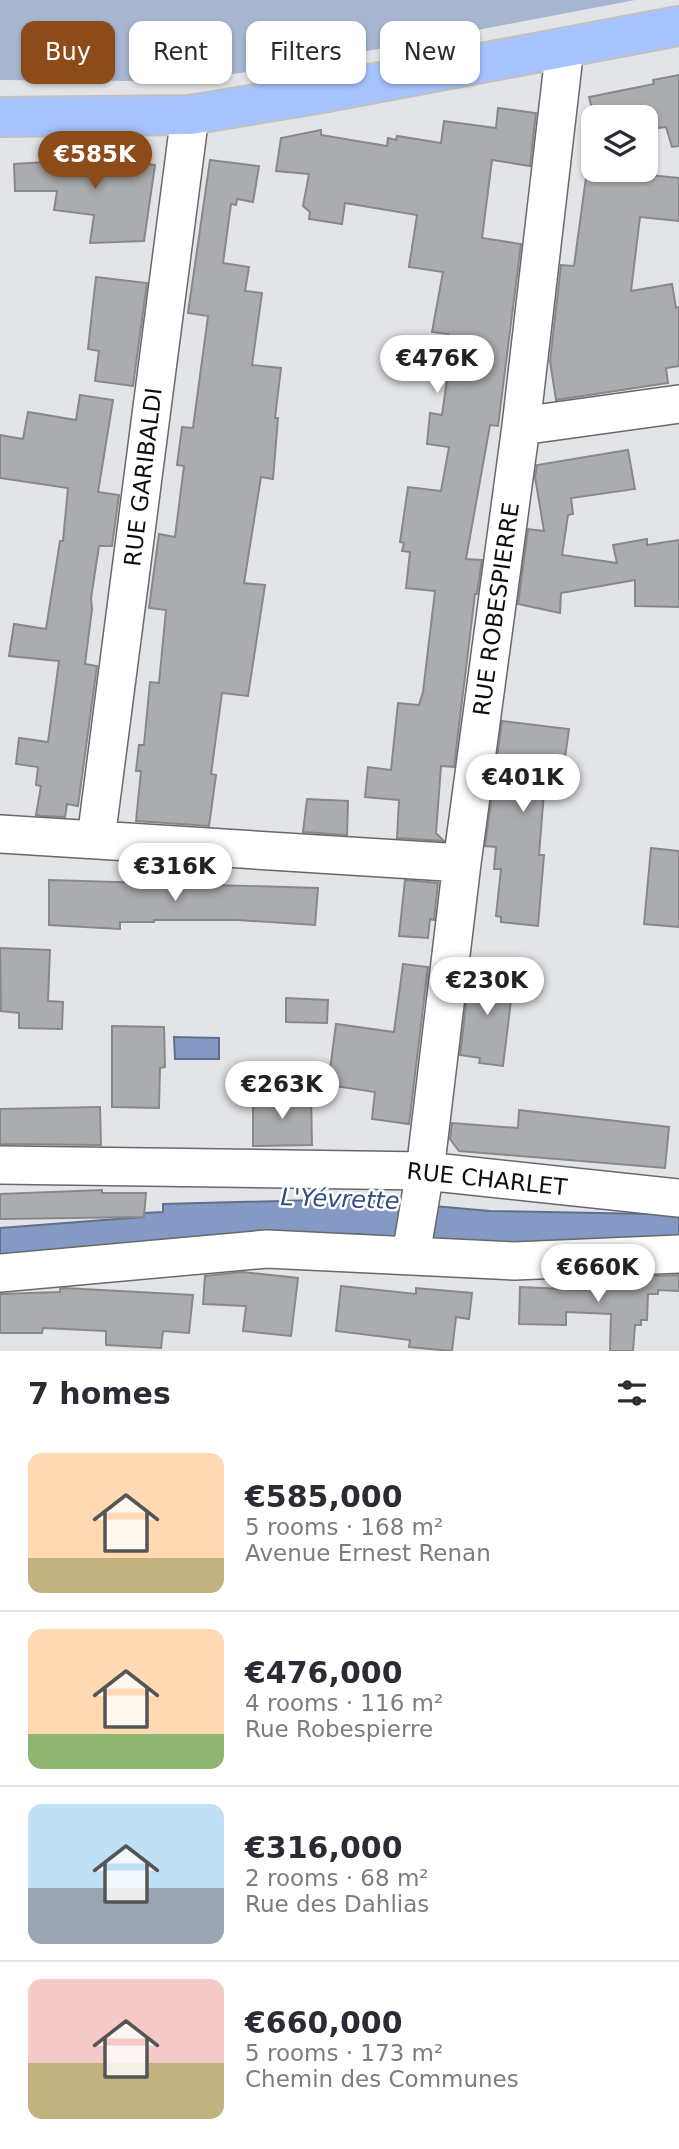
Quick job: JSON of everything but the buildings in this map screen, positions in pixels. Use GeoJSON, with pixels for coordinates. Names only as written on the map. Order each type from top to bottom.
{"type":"FeatureCollection","features":[{"type":"Feature","properties":{"kind":"main road"},"geometry":{"type":"LineString","coordinates":[[0,117],[190,115],[679,26]]}},
{"type":"Feature","properties":{"kind":"street","name":"RUE ROBESPIERRE"},"geometry":{"type":"LineString","coordinates":[[412,1250],[423,1184],[462,863],[521,426],[565,47]]}},
{"type":"Feature","properties":{"kind":"street","name":"RUE GARIBALDI"},"geometry":{"type":"LineString","coordinates":[[96,839],[190,115]]}},
{"type":"Feature","properties":{"kind":"street"},"geometry":{"type":"LineString","coordinates":[[521,426],[679,404]]}},
{"type":"Feature","properties":{"kind":"street"},"geometry":{"type":"LineString","coordinates":[[0,834],[462,863]]}},
{"type":"Feature","properties":{"kind":"street","name":"RUE CHARLET"},"geometry":{"type":"LineString","coordinates":[[0,1166],[679,1198]]}},
{"type":"Feature","properties":{"kind":"street"},"geometry":{"type":"LineString","coordinates":[[0,1273],[267,1248],[412,1250],[515,1261],[679,1254]]}},
{"type":"Feature","properties":{"kind":"shaded area"},"geometry":{"type":"Polygon","coordinates":[[[0,0],[635,0],[480,30],[480,21],[380,21],[380,49],[366,51],[366,21],[246,21],[246,72],[232,74],[232,21],[129,21],[129,81],[115,81],[115,21],[21,21],[21,80],[0,80],[0,0]]]}},
{"type":"Feature","properties":{"kind":"shaded area"},"geometry":{"type":"Polygon","coordinates":[[[174,1037],[219,1038],[219,1059],[175,1059],[174,1037]]]}},
{"type":"Feature","properties":{"kind":"shaded area"},"geometry":{"type":"Polygon","coordinates":[[[355,1199],[490,1211],[651,1214],[679,1217],[679,1242],[469,1246],[358,1234],[292,1236],[0,1257],[0,1228],[143,1217],[144,1213],[163,1212],[163,1204],[355,1199]]]}},
{"type":"Feature","properties":{"kind":"water label","name":"L'Yévrette"},"geometry":{"type":"Point","coordinates":[340,1199]}}]}
